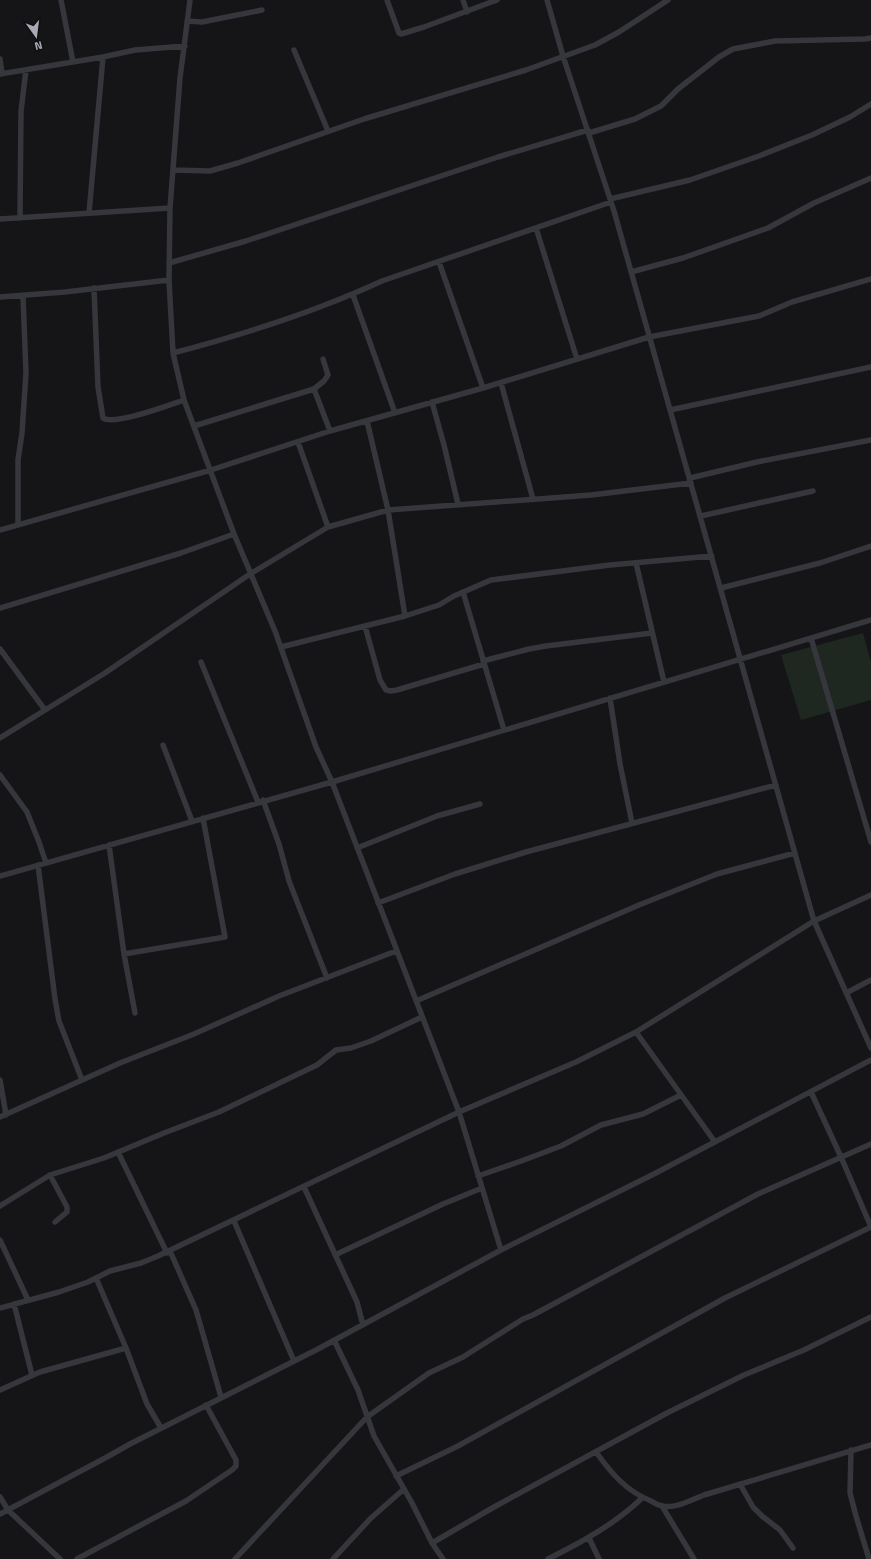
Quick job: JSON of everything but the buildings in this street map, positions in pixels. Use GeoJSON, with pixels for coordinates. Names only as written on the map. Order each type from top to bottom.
{"type":"FeatureCollection","features":[{"type":"Feature","properties":{"kind":"street"},"geometry":{"type":"LineString","coordinates":[[61,0],[74,62]]}},
{"type":"Feature","properties":{"kind":"street"},"geometry":{"type":"LineString","coordinates":[[190,0],[180,78],[170,208],[169,280],[172,353],[184,400],[234,534],[281,647],[316,747],[332,782],[459,1112],[501,1250]]}},
{"type":"Feature","properties":{"kind":"street"},"geometry":{"type":"LineString","coordinates":[[387,0],[396,28],[401,34],[467,12],[497,0]]}},
{"type":"Feature","properties":{"kind":"street"},"geometry":{"type":"LineString","coordinates":[[463,0],[467,12]]}},
{"type":"Feature","properties":{"kind":"street"},"geometry":{"type":"LineString","coordinates":[[547,0],[563,56],[611,201],[814,921],[871,1048]]}},
{"type":"Feature","properties":{"kind":"street"},"geometry":{"type":"LineString","coordinates":[[174,170],[210,171],[238,163],[328,131],[526,70],[595,45],[619,32],[668,0]]}},
{"type":"Feature","properties":{"kind":"street"},"geometry":{"type":"LineString","coordinates":[[187,21],[202,22],[262,10]]}},
{"type":"Feature","properties":{"kind":"street"},"geometry":{"type":"LineString","coordinates":[[169,263],[246,242],[461,169],[588,131],[635,119],[661,106],[678,89],[719,57],[733,49],[775,41],[871,38]]}},
{"type":"Feature","properties":{"kind":"street"},"geometry":{"type":"LineString","coordinates":[[0,59],[1,74],[103,57],[135,50],[184,46]]}},
{"type":"Feature","properties":{"kind":"street"},"geometry":{"type":"LineString","coordinates":[[294,50],[328,131]]}},
{"type":"Feature","properties":{"kind":"street"},"geometry":{"type":"LineString","coordinates":[[89,213],[103,57]]}},
{"type":"Feature","properties":{"kind":"street"},"geometry":{"type":"LineString","coordinates":[[20,218],[21,111],[26,70]]}},
{"type":"Feature","properties":{"kind":"street"},"geometry":{"type":"LineString","coordinates":[[172,353],[205,345],[253,330],[353,294],[382,281],[611,201],[690,180],[759,156],[812,135],[850,117],[871,104]]}},
{"type":"Feature","properties":{"kind":"street"},"geometry":{"type":"LineString","coordinates":[[631,272],[683,258],[768,228],[814,204],[871,178]]}},
{"type":"Feature","properties":{"kind":"street"},"geometry":{"type":"LineString","coordinates":[[0,219],[170,208]]}},
{"type":"Feature","properties":{"kind":"street"},"geometry":{"type":"LineString","coordinates":[[536,228],[576,359]]}},
{"type":"Feature","properties":{"kind":"street"},"geometry":{"type":"LineString","coordinates":[[439,262],[483,388]]}},
{"type":"Feature","properties":{"kind":"street"},"geometry":{"type":"LineString","coordinates":[[0,530],[211,470],[330,431],[501,383],[649,337],[758,316],[792,302],[871,279]]}},
{"type":"Feature","properties":{"kind":"street"},"geometry":{"type":"LineString","coordinates":[[0,297],[23,296],[169,280]]}},
{"type":"Feature","properties":{"kind":"street"},"geometry":{"type":"LineString","coordinates":[[94,288],[98,387],[102,418],[108,421],[123,418],[184,400]]}},
{"type":"Feature","properties":{"kind":"street"},"geometry":{"type":"LineString","coordinates":[[353,294],[395,413]]}},
{"type":"Feature","properties":{"kind":"street"},"geometry":{"type":"LineString","coordinates":[[18,524],[18,460],[22,433],[26,373],[23,296]]}},
{"type":"Feature","properties":{"kind":"street"},"geometry":{"type":"LineString","coordinates":[[194,426],[314,389],[324,381],[328,375],[323,359]]}},
{"type":"Feature","properties":{"kind":"street"},"geometry":{"type":"LineString","coordinates":[[670,410],[871,367]]}},
{"type":"Feature","properties":{"kind":"street"},"geometry":{"type":"LineString","coordinates":[[501,383],[533,499]]}},
{"type":"Feature","properties":{"kind":"street"},"geometry":{"type":"LineString","coordinates":[[314,389],[330,431]]}},
{"type":"Feature","properties":{"kind":"street"},"geometry":{"type":"LineString","coordinates":[[432,402],[458,504]]}},
{"type":"Feature","properties":{"kind":"street"},"geometry":{"type":"LineString","coordinates":[[367,421],[388,510],[405,616]]}},
{"type":"Feature","properties":{"kind":"street"},"geometry":{"type":"LineString","coordinates":[[0,738],[105,673],[250,574],[328,527],[388,510],[591,494],[690,480],[757,462],[871,440]]}},
{"type":"Feature","properties":{"kind":"street"},"geometry":{"type":"LineString","coordinates":[[298,442],[328,527]]}},
{"type":"Feature","properties":{"kind":"street"},"geometry":{"type":"LineString","coordinates":[[701,516],[813,490]]}},
{"type":"Feature","properties":{"kind":"street"},"geometry":{"type":"LineString","coordinates":[[0,608],[181,553],[234,534]]}},
{"type":"Feature","properties":{"kind":"street"},"geometry":{"type":"LineString","coordinates":[[721,588],[820,563],[871,546]]}},
{"type":"Feature","properties":{"kind":"street"},"geometry":{"type":"LineString","coordinates":[[281,647],[405,616],[439,605],[463,592],[491,580],[636,563],[712,556]]}},
{"type":"Feature","properties":{"kind":"street"},"geometry":{"type":"LineString","coordinates":[[636,563],[664,682]]}},
{"type":"Feature","properties":{"kind":"street"},"geometry":{"type":"LineString","coordinates":[[463,592],[504,730]]}},
{"type":"Feature","properties":{"kind":"street"},"geometry":{"type":"LineString","coordinates":[[0,876],[260,801],[332,782],[871,620]]}},
{"type":"Feature","properties":{"kind":"street"},"geometry":{"type":"LineString","coordinates":[[365,626],[380,680],[386,690],[390,691],[398,690],[483,663],[546,646],[652,633]]}},
{"type":"Feature","properties":{"kind":"street"},"geometry":{"type":"LineString","coordinates":[[811,638],[871,842]]}},
{"type":"Feature","properties":{"kind":"street"},"geometry":{"type":"LineString","coordinates":[[0,649],[44,710]]}},
{"type":"Feature","properties":{"kind":"street"},"geometry":{"type":"LineString","coordinates":[[201,662],[279,844],[289,881],[327,978]]}},
{"type":"Feature","properties":{"kind":"street"},"geometry":{"type":"LineString","coordinates":[[610,698],[620,764],[632,823]]}},
{"type":"Feature","properties":{"kind":"street"},"geometry":{"type":"LineString","coordinates":[[163,745],[192,821]]}},
{"type":"Feature","properties":{"kind":"street"},"geometry":{"type":"LineString","coordinates":[[0,775],[27,812],[46,862]]}},
{"type":"Feature","properties":{"kind":"street"},"geometry":{"type":"LineString","coordinates":[[378,903],[455,874],[526,852],[776,785]]}},
{"type":"Feature","properties":{"kind":"street"},"geometry":{"type":"LineString","coordinates":[[357,848],[437,816],[480,804]]}},
{"type":"Feature","properties":{"kind":"street"},"geometry":{"type":"LineString","coordinates":[[124,954],[225,937],[203,818]]}},
{"type":"Feature","properties":{"kind":"street"},"geometry":{"type":"LineString","coordinates":[[109,845],[124,954],[135,1013]]}},
{"type":"Feature","properties":{"kind":"street"},"geometry":{"type":"LineString","coordinates":[[416,1001],[639,905],[717,874],[795,853]]}},
{"type":"Feature","properties":{"kind":"street"},"geometry":{"type":"LineString","coordinates":[[38,865],[59,1021],[82,1080]]}},
{"type":"Feature","properties":{"kind":"street"},"geometry":{"type":"LineString","coordinates":[[0,1308],[59,1292],[110,1271],[141,1263],[168,1252],[459,1112],[576,1062],[636,1032],[814,921],[871,895]]}},
{"type":"Feature","properties":{"kind":"street"},"geometry":{"type":"LineString","coordinates":[[0,1117],[120,1063],[194,1034],[279,996],[396,951]]}},
{"type":"Feature","properties":{"kind":"street"},"geometry":{"type":"LineString","coordinates":[[846,993],[871,980]]}},
{"type":"Feature","properties":{"kind":"street"},"geometry":{"type":"LineString","coordinates":[[0,1206],[50,1175],[118,1152],[219,1112],[317,1065],[336,1050],[351,1048],[371,1041],[422,1017]]}},
{"type":"Feature","properties":{"kind":"street"},"geometry":{"type":"LineString","coordinates":[[636,1032],[715,1142]]}},
{"type":"Feature","properties":{"kind":"street"},"geometry":{"type":"LineString","coordinates":[[0,1514],[161,1428],[363,1325],[501,1250],[715,1142],[871,1060]]}},
{"type":"Feature","properties":{"kind":"street"},"geometry":{"type":"LineString","coordinates":[[0,1080],[6,1115]]}},
{"type":"Feature","properties":{"kind":"street"},"geometry":{"type":"LineString","coordinates":[[396,1476],[458,1446],[725,1298],[871,1227],[811,1092]]}},
{"type":"Feature","properties":{"kind":"street"},"geometry":{"type":"LineString","coordinates":[[478,1176],[561,1146],[601,1125],[643,1114],[681,1095]]}},
{"type":"Feature","properties":{"kind":"street"},"geometry":{"type":"LineString","coordinates":[[235,1559],[367,1417],[429,1373],[463,1357],[523,1319],[758,1194],[871,1144]]}},
{"type":"Feature","properties":{"kind":"street"},"geometry":{"type":"LineString","coordinates":[[118,1152],[196,1310],[221,1397]]}},
{"type":"Feature","properties":{"kind":"street"},"geometry":{"type":"LineString","coordinates":[[50,1175],[67,1207],[67,1212],[55,1222]]}},
{"type":"Feature","properties":{"kind":"street"},"geometry":{"type":"LineString","coordinates":[[304,1187],[356,1302],[363,1325]]}},
{"type":"Feature","properties":{"kind":"street"},"geometry":{"type":"LineString","coordinates":[[335,1255],[443,1204],[482,1188]]}},
{"type":"Feature","properties":{"kind":"street"},"geometry":{"type":"LineString","coordinates":[[234,1221],[294,1361]]}},
{"type":"Feature","properties":{"kind":"street"},"geometry":{"type":"LineString","coordinates":[[0,1240],[28,1300]]}},
{"type":"Feature","properties":{"kind":"street"},"geometry":{"type":"LineString","coordinates":[[96,1278],[126,1348],[147,1404],[161,1428]]}},
{"type":"Feature","properties":{"kind":"street"},"geometry":{"type":"LineString","coordinates":[[14,1304],[32,1375]]}},
{"type":"Feature","properties":{"kind":"street"},"geometry":{"type":"LineString","coordinates":[[432,1543],[494,1507],[681,1406],[769,1364],[804,1350],[871,1317]]}},
{"type":"Feature","properties":{"kind":"street"},"geometry":{"type":"LineString","coordinates":[[334,1340],[358,1390],[374,1436],[440,1558]]}},
{"type":"Feature","properties":{"kind":"street"},"geometry":{"type":"LineString","coordinates":[[0,1390],[40,1372],[126,1348]]}},
{"type":"Feature","properties":{"kind":"street"},"geometry":{"type":"LineString","coordinates":[[77,1559],[186,1501],[236,1466],[236,1460],[206,1405]]}},
{"type":"Feature","properties":{"kind":"street"},"geometry":{"type":"LineString","coordinates":[[596,1452],[611,1473],[628,1488],[642,1498],[662,1506],[678,1505],[740,1484],[871,1445]]}},
{"type":"Feature","properties":{"kind":"street"},"geometry":{"type":"LineString","coordinates":[[851,1450],[850,1492],[869,1559]]}},
{"type":"Feature","properties":{"kind":"street"},"geometry":{"type":"LineString","coordinates":[[740,1484],[753,1507],[780,1530],[793,1548]]}},
{"type":"Feature","properties":{"kind":"street"},"geometry":{"type":"LineString","coordinates":[[333,1559],[371,1518],[404,1489]]}},
{"type":"Feature","properties":{"kind":"street"},"geometry":{"type":"LineString","coordinates":[[0,1497],[8,1510],[58,1558]]}},
{"type":"Feature","properties":{"kind":"street"},"geometry":{"type":"LineString","coordinates":[[548,1559],[589,1538],[627,1513],[642,1498]]}},
{"type":"Feature","properties":{"kind":"street"},"geometry":{"type":"LineString","coordinates":[[662,1506],[694,1559]]}},
{"type":"Feature","properties":{"kind":"street"},"geometry":{"type":"LineString","coordinates":[[589,1538],[599,1559]]}},
{"type":"Feature","properties":{"kind":"shaded area"},"geometry":{"type":"Polygon","coordinates":[[[863,633],[871,662],[871,700],[801,720],[781,655],[863,633]]]}}]}
